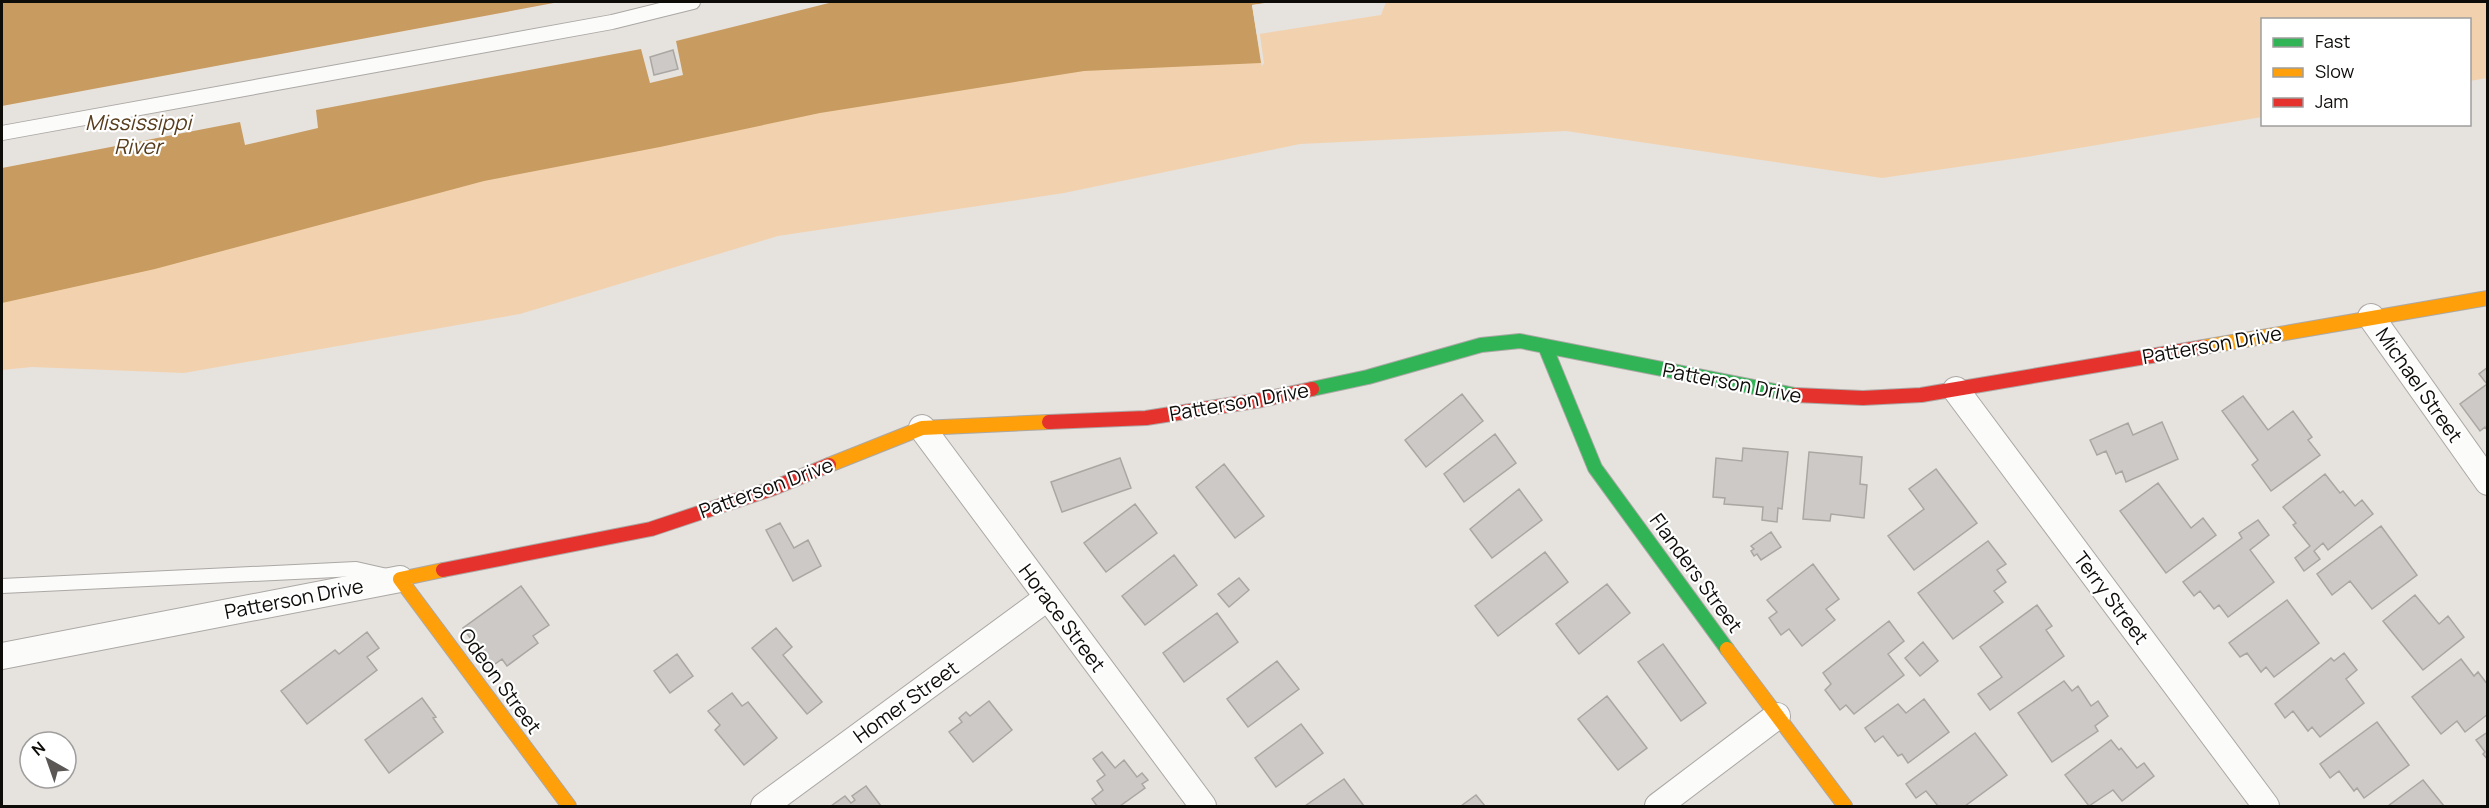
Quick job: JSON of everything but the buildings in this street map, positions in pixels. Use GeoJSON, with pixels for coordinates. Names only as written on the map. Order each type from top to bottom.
{"type":"FeatureCollection","features":[{"type":"Feature","properties":{"kind":"street","name":"Patterson Drive"},"geometry":{"type":"LineString","coordinates":[[2,656],[651,528],[771,489],[922,428],[1146,418],[1261,400],[1368,377],[1481,345],[1520,341],[1804,397],[1863,398],[1921,395],[1956,390],[2487,298]]}},
{"type":"Feature","properties":{"kind":"street","name":"Michael Street"},"geometry":{"type":"LineString","coordinates":[[2371,317],[2487,482]]}},
{"type":"Feature","properties":{"kind":"street","name":"Flanders Street"},"geometry":{"type":"LineString","coordinates":[[1545,346],[1595,468],[1845,807]]}},
{"type":"Feature","properties":{"kind":"street","name":"Terry Street"},"geometry":{"type":"LineString","coordinates":[[1956,390],[2266,807]]}},
{"type":"Feature","properties":{"kind":"street","name":"Horace Street"},"geometry":{"type":"LineString","coordinates":[[922,428],[1203,807]]}},
{"type":"Feature","properties":{"kind":"street","name":"Odeon Street"},"geometry":{"type":"LineString","coordinates":[[400,579],[569,807]]}},
{"type":"Feature","properties":{"kind":"street","name":"Homer Street"},"geometry":{"type":"LineString","coordinates":[[764,807],[1047,598]]}},
{"type":"Feature","properties":{"kind":"street"},"geometry":{"type":"LineString","coordinates":[[1658,807],[1777,716]]}},
{"type":"Feature","properties":{"kind":"lane"},"geometry":{"type":"LineString","coordinates":[[2,133],[612,22],[693,2]]}},
{"type":"Feature","properties":{"kind":"lane"},"geometry":{"type":"LineString","coordinates":[[2,586],[356,569],[400,579]]}},
{"type":"Feature","properties":{"kind":"shaded area"},"geometry":{"type":"Polygon","coordinates":[[[1386,2],[2487,2],[2487,78],[2471,81],[2471,18],[2261,18],[2261,117],[2026,157],[1882,178],[1566,131],[1300,144],[1064,193],[778,236],[520,314],[184,373],[32,367],[2,370],[2,255],[1093,60],[1381,15],[1386,2]]]}},
{"type":"Feature","properties":{"kind":"water","name":"Mississippi River"},"geometry":{"type":"Polygon","coordinates":[[[2,2],[1272,2],[1252,5],[1261,63],[1084,71],[820,113],[484,181],[155,269],[2,303],[2,2]]]}},
{"type":"Feature","properties":{"kind":"pier"},"geometry":{"type":"Polygon","coordinates":[[[559,2],[833,2],[676,41],[683,75],[650,83],[641,49],[316,110],[318,128],[245,145],[240,122],[2,168],[2,106],[559,2]]]}},
{"type":"Feature","properties":{"kind":"pier"},"geometry":{"type":"Polygon","coordinates":[[[1275,2],[1256,7],[1264,63],[1262,66],[1252,5],[1275,2]]]}},
{"type":"Feature","properties":{"kind":"traffic: fast"},"geometry":{"type":"LineString","coordinates":[[1312,389],[1368,377],[1481,345],[1520,341],[1795,395]]}},
{"type":"Feature","properties":{"kind":"traffic: fast"},"geometry":{"type":"LineString","coordinates":[[1545,346],[1595,468],[1727,649]]}},
{"type":"Feature","properties":{"kind":"traffic: slow"},"geometry":{"type":"LineString","coordinates":[[2204,347],[2488,298]]}},
{"type":"Feature","properties":{"kind":"traffic: slow"},"geometry":{"type":"LineString","coordinates":[[829,465],[922,428],[1049,422]]}},
{"type":"Feature","properties":{"kind":"traffic: slow"},"geometry":{"type":"LineString","coordinates":[[443,570],[400,579],[569,806]]}},
{"type":"Feature","properties":{"kind":"traffic: slow"},"geometry":{"type":"LineString","coordinates":[[1727,649],[1845,806]]}},
{"type":"Feature","properties":{"kind":"traffic: jam"},"geometry":{"type":"LineString","coordinates":[[1795,395],[1863,398],[1921,395],[2204,347]]}},
{"type":"Feature","properties":{"kind":"traffic: jam"},"geometry":{"type":"LineString","coordinates":[[1049,422],[1146,418],[1261,400],[1312,389]]}},
{"type":"Feature","properties":{"kind":"traffic: jam"},"geometry":{"type":"LineString","coordinates":[[443,570],[651,529],[771,489],[829,465]]}}]}
